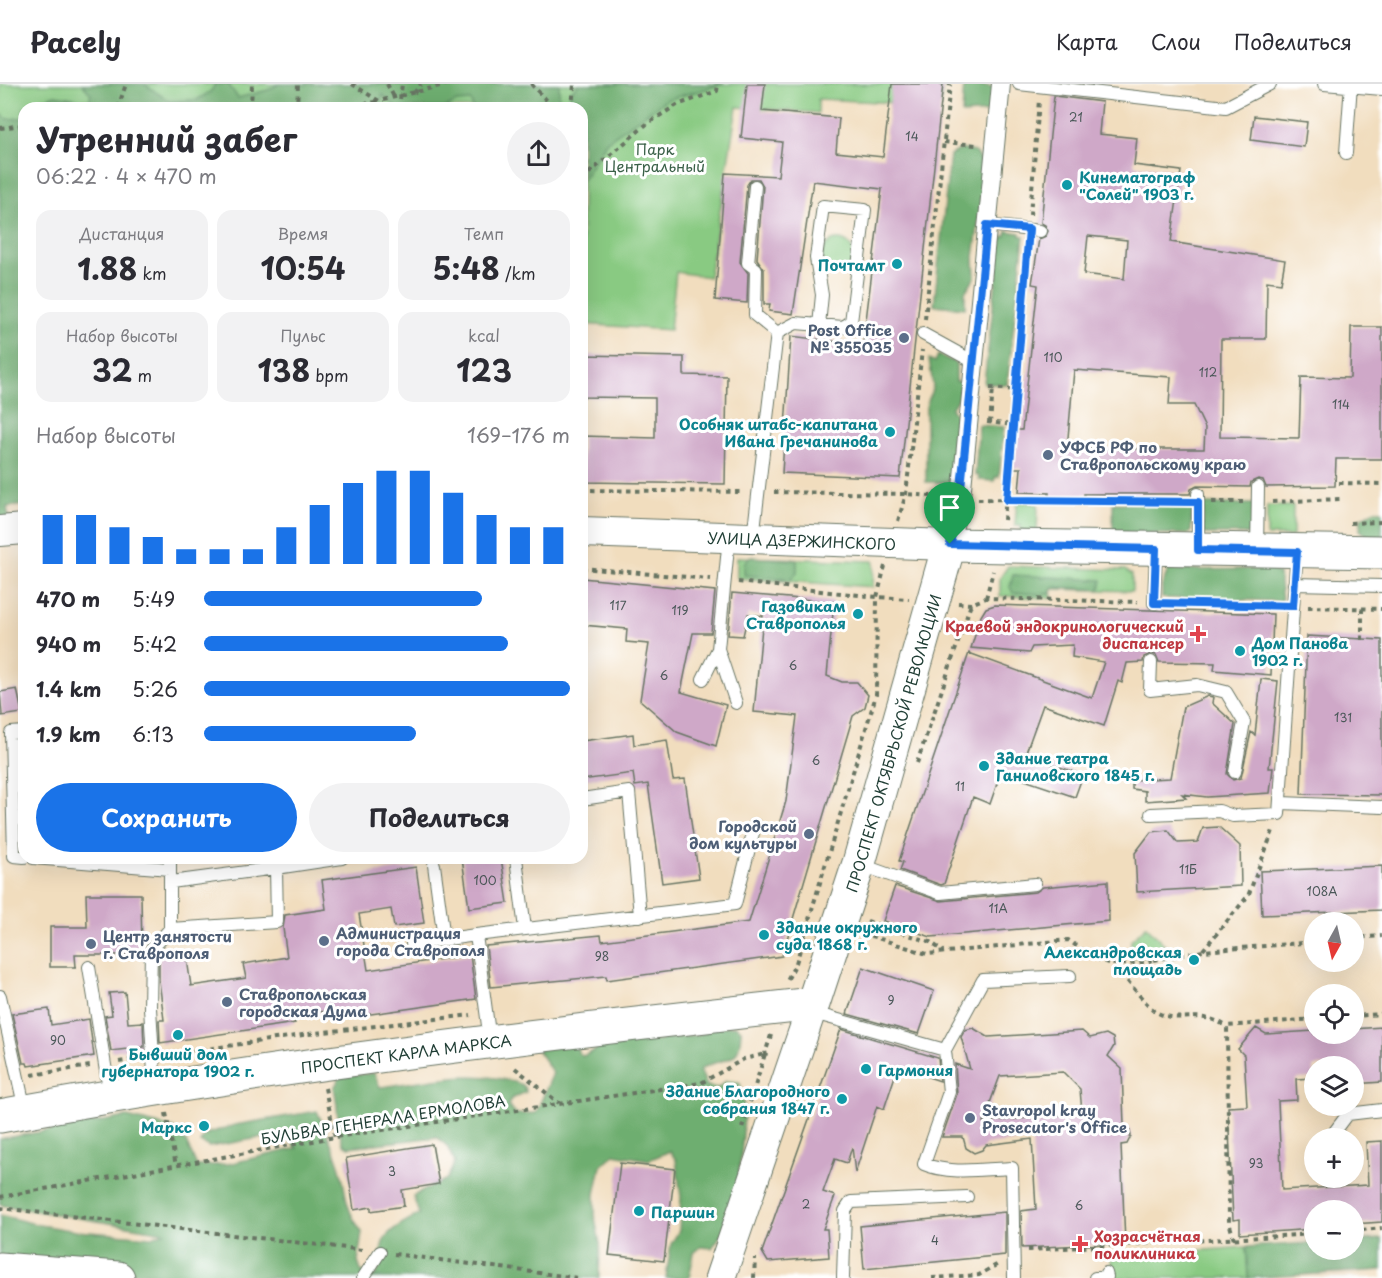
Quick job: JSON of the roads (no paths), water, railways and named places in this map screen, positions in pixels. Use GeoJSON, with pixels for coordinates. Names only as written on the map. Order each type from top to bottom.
{"type":"FeatureCollection","features":[{"type":"Feature","properties":{"kind":"main road","name":"УЛИЦА ДЗЕРЖИНСКОГО"},"geometry":{"type":"LineString","coordinates":[[950,544],[1000,547],[1078,540],[1156,549],[1257,551],[1300,544],[1382,552]]}},
{"type":"Feature","properties":{"kind":"main road","name":"ПРОСПЕКТ ОКТЯБРЬСКОЙ РЕВОЛЮЦИИ"},"geometry":{"type":"LineString","coordinates":[[812,1008],[859,863],[950,544]]}},
{"type":"Feature","properties":{"kind":"main road","name":"ПРОСПЕКТ КАРЛА МАРКСА"},"geometry":{"type":"LineString","coordinates":[[13,1114],[155,1090],[490,1042],[778,1008],[812,1008]]}},
{"type":"Feature","properties":{"kind":"main road"},"geometry":{"type":"LineString","coordinates":[[0,1269],[118,1278]]}},
{"type":"Feature","properties":{"kind":"street","name":"ПРОСПЕКТ ОКТЯБРЬСКОЙ РЕВОЛЮЦИИ"},"geometry":{"type":"LineString","coordinates":[[950,544],[960,498],[1001,84]]}},
{"type":"Feature","properties":{"kind":"street"},"geometry":{"type":"LineString","coordinates":[[0,531],[18,530]]}},
{"type":"Feature","properties":{"kind":"street","name":"УЛИЦА ДЗЕРЖИНСКОГО"},"geometry":{"type":"LineString","coordinates":[[588,532],[950,544]]}},
{"type":"Feature","properties":{"kind":"street","name":"ПРОСПЕКТ ОКТЯБРЬСКОЙ РЕВОЛЮЦИИ"},"geometry":{"type":"LineString","coordinates":[[720,1278],[812,1008]]}},
{"type":"Feature","properties":{"kind":"lane"},"geometry":{"type":"LineString","coordinates":[[1019,84],[1227,107],[1270,84]]}},
{"type":"Feature","properties":{"kind":"lane"},"geometry":{"type":"LineString","coordinates":[[1324,84],[1382,90]]}},
{"type":"Feature","properties":{"kind":"lane"},"geometry":{"type":"LineString","coordinates":[[1346,153],[1350,85]]}},
{"type":"Feature","properties":{"kind":"lane"},"geometry":{"type":"LineString","coordinates":[[755,186],[748,263],[756,269],[755,315],[777,333]]}},
{"type":"Feature","properties":{"kind":"lane"},"geometry":{"type":"LineString","coordinates":[[777,333],[796,323],[819,325],[843,327],[851,322],[865,210],[823,206],[816,258],[822,295],[819,325]]}},
{"type":"Feature","properties":{"kind":"lane"},"geometry":{"type":"LineString","coordinates":[[987,225],[1034,230]]}},
{"type":"Feature","properties":{"kind":"lane"},"geometry":{"type":"LineString","coordinates":[[704,679],[718,649],[741,537],[777,333]]}},
{"type":"Feature","properties":{"kind":"lane"},"geometry":{"type":"LineString","coordinates":[[923,334],[974,362]]}},
{"type":"Feature","properties":{"kind":"lane"},"geometry":{"type":"LineString","coordinates":[[1257,551],[1258,487]]}},
{"type":"Feature","properties":{"kind":"lane"},"geometry":{"type":"LineString","coordinates":[[1198,498],[1198,550]]}},
{"type":"Feature","properties":{"kind":"lane"},"geometry":{"type":"LineString","coordinates":[[1280,808],[1294,584],[1300,544]]}},
{"type":"Feature","properties":{"kind":"lane"},"geometry":{"type":"LineString","coordinates":[[1154,603],[1156,549]]}},
{"type":"Feature","properties":{"kind":"lane"},"geometry":{"type":"LineString","coordinates":[[1294,584],[1382,586]]}},
{"type":"Feature","properties":{"kind":"lane"},"geometry":{"type":"LineString","coordinates":[[718,649],[736,703]]}},
{"type":"Feature","properties":{"kind":"lane"},"geometry":{"type":"LineString","coordinates":[[1151,662],[1150,690],[1197,685],[1226,692],[1244,722],[1235,772]]}},
{"type":"Feature","properties":{"kind":"lane"},"geometry":{"type":"LineString","coordinates":[[18,732],[11,733],[14,856],[18,856]]}},
{"type":"Feature","properties":{"kind":"lane"},"geometry":{"type":"LineString","coordinates":[[588,798],[629,792],[640,916]]}},
{"type":"Feature","properties":{"kind":"lane"},"geometry":{"type":"LineString","coordinates":[[1151,814],[1219,811],[1233,816],[1280,808],[1382,807]]}},
{"type":"Feature","properties":{"kind":"lane"},"geometry":{"type":"LineString","coordinates":[[412,944],[735,904],[756,825]]}},
{"type":"Feature","properties":{"kind":"lane"},"geometry":{"type":"LineString","coordinates":[[859,863],[940,893],[1035,884]]}},
{"type":"Feature","properties":{"kind":"lane"},"geometry":{"type":"LineString","coordinates":[[102,864],[170,870],[261,864]]}},
{"type":"Feature","properties":{"kind":"lane"},"geometry":{"type":"LineString","coordinates":[[170,929],[276,922],[276,864]]}},
{"type":"Feature","properties":{"kind":"lane"},"geometry":{"type":"LineString","coordinates":[[517,864],[525,929]]}},
{"type":"Feature","properties":{"kind":"lane"},"geometry":{"type":"LineString","coordinates":[[434,865],[444,939]]}},
{"type":"Feature","properties":{"kind":"lane"},"geometry":{"type":"LineString","coordinates":[[155,1090],[150,1008],[151,950],[170,929],[170,870]]}},
{"type":"Feature","properties":{"kind":"lane"},"geometry":{"type":"LineString","coordinates":[[476,935],[490,1042]]}},
{"type":"Feature","properties":{"kind":"lane"},"geometry":{"type":"LineString","coordinates":[[89,967],[110,1097]]}},
{"type":"Feature","properties":{"kind":"lane"},"geometry":{"type":"LineString","coordinates":[[1014,1278],[1012,1168],[957,1169],[924,1164],[949,1092],[945,1050],[983,980],[1070,976]]}},
{"type":"Feature","properties":{"kind":"lane"},"geometry":{"type":"LineString","coordinates":[[0,996],[13,1114]]}},
{"type":"Feature","properties":{"kind":"lane"},"geometry":{"type":"LineString","coordinates":[[812,1008],[945,1050]]}},
{"type":"Feature","properties":{"kind":"lane"},"geometry":{"type":"LineString","coordinates":[[1338,1128],[1348,1114],[1382,1110]]}},
{"type":"Feature","properties":{"kind":"lane"},"geometry":{"type":"LineString","coordinates":[[843,1278],[845,1211],[850,1202],[967,1197]]}},
{"type":"Feature","properties":{"kind":"lane"},"geometry":{"type":"LineString","coordinates":[[363,1278],[380,1252]]}},
{"type":"Feature","properties":{"kind":"place","name":"Кинематограф \"Солей\" 1903 г."},"geometry":{"type":"Point","coordinates":[1067,185]}},
{"type":"Feature","properties":{"kind":"place","name":"Почтамт"},"geometry":{"type":"Point","coordinates":[897,264]}},
{"type":"Feature","properties":{"kind":"place","name":"Post Office № 355035"},"geometry":{"type":"Point","coordinates":[904,338]}},
{"type":"Feature","properties":{"kind":"place","name":"Особняк штабс-капитана Ивана Гречанинова"},"geometry":{"type":"Point","coordinates":[890,432]}},
{"type":"Feature","properties":{"kind":"place","name":"УФСБ РФ по Ставропольскому краю"},"geometry":{"type":"Point","coordinates":[1048,455]}},
{"type":"Feature","properties":{"kind":"place","name":"Газовикам Ставрополья"},"geometry":{"type":"Point","coordinates":[858,614]}},
{"type":"Feature","properties":{"kind":"place","name":"Краевой эндокринологический диспансер"},"geometry":{"type":"Point","coordinates":[1198,634]}},
{"type":"Feature","properties":{"kind":"place","name":"Дом Панова 1902 г."},"geometry":{"type":"Point","coordinates":[1240,651]}},
{"type":"Feature","properties":{"kind":"place","name":"Здание театра Ганиловского 1845 г."},"geometry":{"type":"Point","coordinates":[984,766]}},
{"type":"Feature","properties":{"kind":"place","name":"Городской дом культуры"},"geometry":{"type":"Point","coordinates":[809,834]}},
{"type":"Feature","properties":{"kind":"place","name":"Здание окружного суда 1868 г."},"geometry":{"type":"Point","coordinates":[764,935]}},
{"type":"Feature","properties":{"kind":"place","name":"Администрация города Ставрополя"},"geometry":{"type":"Point","coordinates":[324,941]}},
{"type":"Feature","properties":{"kind":"place","name":"Центр занятости г. Ставрополя"},"geometry":{"type":"Point","coordinates":[91,944]}},
{"type":"Feature","properties":{"kind":"place","name":"Александровская площадь"},"geometry":{"type":"Point","coordinates":[1194,960]}},
{"type":"Feature","properties":{"kind":"place","name":"Ставропольская городская Дума"},"geometry":{"type":"Point","coordinates":[227,1002]}},
{"type":"Feature","properties":{"kind":"place","name":"Бывший дом губернатора 1902 г."},"geometry":{"type":"Point","coordinates":[178,1035]}},
{"type":"Feature","properties":{"kind":"place","name":"Гармония"},"geometry":{"type":"Point","coordinates":[866,1069]}},
{"type":"Feature","properties":{"kind":"place","name":"Здание Благородного собрания 1847 г."},"geometry":{"type":"Point","coordinates":[842,1099]}},
{"type":"Feature","properties":{"kind":"place","name":"Stavropol kray Prosecutor's Office"},"geometry":{"type":"Point","coordinates":[970,1118]}},
{"type":"Feature","properties":{"kind":"place","name":"Маркс"},"geometry":{"type":"Point","coordinates":[204,1126]}},
{"type":"Feature","properties":{"kind":"place","name":"Паршин"},"geometry":{"type":"Point","coordinates":[639,1211]}},
{"type":"Feature","properties":{"kind":"place","name":"Хозрасчётная поликлиника"},"geometry":{"type":"Point","coordinates":[1080,1244]}},
{"type":"Feature","properties":{"kind":"park label","name":"Парк Центральный"},"geometry":{"type":"Point","coordinates":[655,156]}}]}
